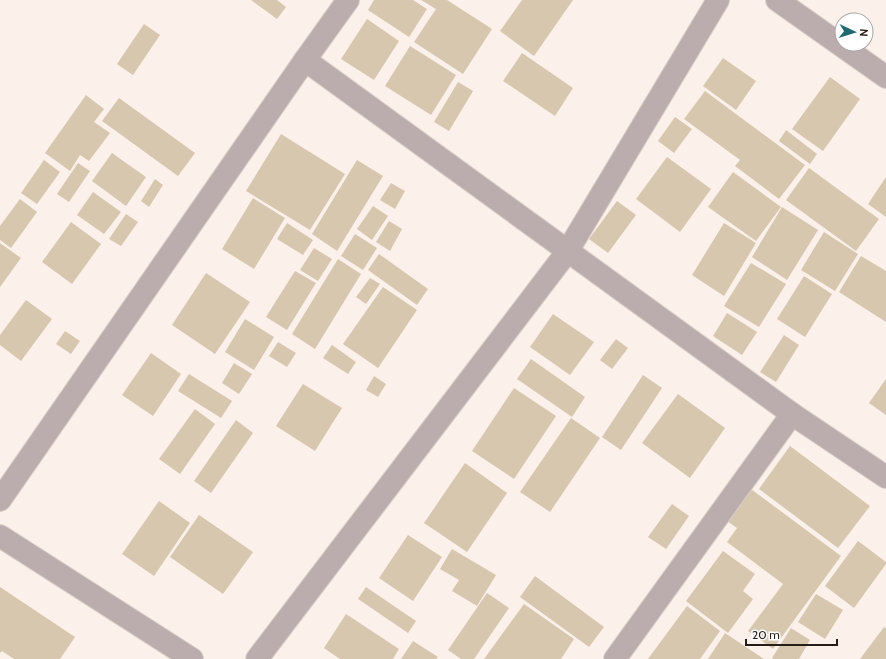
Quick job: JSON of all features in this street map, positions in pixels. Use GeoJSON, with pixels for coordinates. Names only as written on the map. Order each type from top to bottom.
{"type":"FeatureCollection","features":[{"type":"Feature","properties":{"kind":"street"},"geometry":{"type":"LineString","coordinates":[[0,500],[348,0]]}},
{"type":"Feature","properties":{"kind":"street"},"geometry":{"type":"LineString","coordinates":[[257,659],[567,252],[718,0]]}},
{"type":"Feature","properties":{"kind":"street"},"geometry":{"type":"LineString","coordinates":[[777,0],[886,77]]}},
{"type":"Feature","properties":{"kind":"street"},"geometry":{"type":"LineString","coordinates":[[305,60],[567,252],[792,414],[886,477]]}},
{"type":"Feature","properties":{"kind":"street"},"geometry":{"type":"LineString","coordinates":[[615,659],[792,414]]}},
{"type":"Feature","properties":{"kind":"street"},"geometry":{"type":"LineString","coordinates":[[0,536],[192,659]]}},
{"type":"Feature","properties":{"kind":"building"},"geometry":{"type":"Polygon","coordinates":[[[251,0],[277,0],[286,7],[277,19],[251,0]]]}},
{"type":"Feature","properties":{"kind":"building"},"geometry":{"type":"Polygon","coordinates":[[[374,0],[413,0],[427,9],[409,37],[368,10],[374,0]]]}},
{"type":"Feature","properties":{"kind":"building"},"geometry":{"type":"Polygon","coordinates":[[[421,0],[447,0],[492,29],[463,74],[414,42],[436,9],[421,0]]]}},
{"type":"Feature","properties":{"kind":"building"},"geometry":{"type":"Polygon","coordinates":[[[522,0],[573,0],[534,56],[500,31],[522,0]]]}},
{"type":"Feature","properties":{"kind":"building"},"geometry":{"type":"Polygon","coordinates":[[[367,19],[399,41],[374,80],[341,59],[367,19]]]}},
{"type":"Feature","properties":{"kind":"building"},"geometry":{"type":"Polygon","coordinates":[[[144,24],[160,35],[133,75],[117,64],[144,24]]]}},
{"type":"Feature","properties":{"kind":"building"},"geometry":{"type":"Polygon","coordinates":[[[410,46],[456,75],[431,115],[385,86],[410,46]]]}},
{"type":"Feature","properties":{"kind":"building"},"geometry":{"type":"Polygon","coordinates":[[[522,53],[573,88],[555,116],[503,81],[522,53]]]}},
{"type":"Feature","properties":{"kind":"building"},"geometry":{"type":"Polygon","coordinates":[[[723,58],[756,81],[736,110],[703,86],[723,58]]]}},
{"type":"Feature","properties":{"kind":"building"},"geometry":{"type":"Polygon","coordinates":[[[830,77],[860,99],[823,151],[792,129],[830,77]]]}},
{"type":"Feature","properties":{"kind":"building"},"geometry":{"type":"Polygon","coordinates":[[[458,82],[473,91],[449,131],[434,122],[458,82]]]}},
{"type":"Feature","properties":{"kind":"building"},"geometry":{"type":"Polygon","coordinates":[[[705,91],[805,165],[779,199],[735,166],[740,160],[684,119],[705,91]]]}},
{"type":"Feature","properties":{"kind":"building"},"geometry":{"type":"Polygon","coordinates":[[[86,95],[104,109],[94,122],[110,133],[89,161],[80,155],[70,171],[45,153],[86,95]]]}},
{"type":"Feature","properties":{"kind":"building"},"geometry":{"type":"Polygon","coordinates":[[[119,98],[195,153],[178,176],[102,121],[119,98]]]}},
{"type":"Feature","properties":{"kind":"building"},"geometry":{"type":"Polygon","coordinates":[[[675,117],[692,129],[674,153],[658,141],[675,117]]]}},
{"type":"Feature","properties":{"kind":"building"},"geometry":{"type":"Polygon","coordinates":[[[786,130],[817,154],[810,164],[779,141],[786,130]]]}},
{"type":"Feature","properties":{"kind":"building"},"geometry":{"type":"Polygon","coordinates":[[[281,134],[345,174],[310,230],[246,191],[281,134]]]}},
{"type":"Feature","properties":{"kind":"building"},"geometry":{"type":"Polygon","coordinates":[[[112,153],[146,177],[126,206],[92,181],[112,153]]]}},
{"type":"Feature","properties":{"kind":"building"},"geometry":{"type":"Polygon","coordinates":[[[667,157],[711,189],[680,232],[636,199],[667,157]]]}},
{"type":"Feature","properties":{"kind":"building"},"geometry":{"type":"Polygon","coordinates":[[[44,160],[60,172],[37,204],[21,193],[44,160]]]}},
{"type":"Feature","properties":{"kind":"building"},"geometry":{"type":"Polygon","coordinates":[[[357,160],[383,176],[337,251],[312,234],[357,160]]]}},
{"type":"Feature","properties":{"kind":"building"},"geometry":{"type":"Polygon","coordinates":[[[78,163],[90,171],[69,202],[57,194],[78,163]]]}},
{"type":"Feature","properties":{"kind":"building"},"geometry":{"type":"Polygon","coordinates":[[[809,168],[879,219],[856,251],[786,200],[809,168]]]}},
{"type":"Feature","properties":{"kind":"building"},"geometry":{"type":"Polygon","coordinates":[[[733,172],[781,207],[756,241],[708,207],[733,172]]]}},
{"type":"Feature","properties":{"kind":"building"},"geometry":{"type":"Polygon","coordinates":[[[886,177],[886,217],[868,204],[886,177]]]}},
{"type":"Feature","properties":{"kind":"building"},"geometry":{"type":"Polygon","coordinates":[[[155,179],[163,185],[149,207],[141,201],[155,179]]]}},
{"type":"Feature","properties":{"kind":"building"},"geometry":{"type":"Polygon","coordinates":[[[391,183],[405,191],[395,209],[380,200],[391,183]]]}},
{"type":"Feature","properties":{"kind":"building"},"geometry":{"type":"Polygon","coordinates":[[[93,192],[121,212],[104,234],[77,215],[93,192]]]}},
{"type":"Feature","properties":{"kind":"building"},"geometry":{"type":"Polygon","coordinates":[[[253,198],[285,218],[254,269],[222,249],[253,198]]]}},
{"type":"Feature","properties":{"kind":"building"},"geometry":{"type":"Polygon","coordinates":[[[20,199],[37,212],[11,248],[0,240],[0,226],[20,199]]]}},
{"type":"Feature","properties":{"kind":"building"},"geometry":{"type":"Polygon","coordinates":[[[617,201],[636,215],[608,253],[589,239],[617,201]]]}},
{"type":"Feature","properties":{"kind":"building"},"geometry":{"type":"Polygon","coordinates":[[[373,206],[388,216],[372,240],[357,229],[373,206]]]}},
{"type":"Feature","properties":{"kind":"building"},"geometry":{"type":"Polygon","coordinates":[[[782,207],[818,230],[787,280],[752,257],[782,207]]]}},
{"type":"Feature","properties":{"kind":"building"},"geometry":{"type":"Polygon","coordinates":[[[126,214],[138,222],[121,246],[109,239],[126,214]]]}},
{"type":"Feature","properties":{"kind":"building"},"geometry":{"type":"Polygon","coordinates":[[[389,221],[402,229],[390,251],[376,242],[389,221]]]}},
{"type":"Feature","properties":{"kind":"building"},"geometry":{"type":"Polygon","coordinates":[[[71,222],[101,244],[72,284],[42,262],[71,222]]]}},
{"type":"Feature","properties":{"kind":"building"},"geometry":{"type":"Polygon","coordinates":[[[287,223],[313,240],[303,255],[277,239],[287,223]]]}},
{"type":"Feature","properties":{"kind":"building"},"geometry":{"type":"Polygon","coordinates":[[[724,223],[756,243],[724,296],[692,275],[724,223]]]}},
{"type":"Feature","properties":{"kind":"building"},"geometry":{"type":"Polygon","coordinates":[[[824,232],[858,254],[835,291],[801,270],[824,232]]]}},
{"type":"Feature","properties":{"kind":"building"},"geometry":{"type":"Polygon","coordinates":[[[355,234],[377,248],[363,270],[341,256],[355,234]]]}},
{"type":"Feature","properties":{"kind":"building"},"geometry":{"type":"Polygon","coordinates":[[[0,243],[21,258],[0,287],[0,243]]]}},
{"type":"Feature","properties":{"kind":"building"},"geometry":{"type":"Polygon","coordinates":[[[314,248],[332,259],[318,281],[300,270],[314,248]]]}},
{"type":"Feature","properties":{"kind":"building"},"geometry":{"type":"Polygon","coordinates":[[[379,254],[428,289],[417,305],[368,270],[379,254]]]}},
{"type":"Feature","properties":{"kind":"building"},"geometry":{"type":"Polygon","coordinates":[[[861,256],[886,271],[886,322],[839,292],[861,256]]]}},
{"type":"Feature","properties":{"kind":"building"},"geometry":{"type":"Polygon","coordinates":[[[338,259],[361,274],[315,349],[292,334],[338,259]]]}},
{"type":"Feature","properties":{"kind":"building"},"geometry":{"type":"Polygon","coordinates":[[[751,263],[786,284],[759,327],[724,306],[751,263]]]}},
{"type":"Feature","properties":{"kind":"building"},"geometry":{"type":"Polygon","coordinates":[[[295,271],[316,283],[287,330],[266,317],[295,271]]]}},
{"type":"Feature","properties":{"kind":"building"},"geometry":{"type":"Polygon","coordinates":[[[206,273],[250,302],[215,354],[172,325],[206,273]]]}},
{"type":"Feature","properties":{"kind":"building"},"geometry":{"type":"Polygon","coordinates":[[[804,276],[832,294],[805,337],[777,319],[804,276]]]}},
{"type":"Feature","properties":{"kind":"building"},"geometry":{"type":"Polygon","coordinates":[[[370,278],[380,284],[366,304],[356,297],[370,278]]]}},
{"type":"Feature","properties":{"kind":"building"},"geometry":{"type":"Polygon","coordinates":[[[383,287],[417,310],[378,368],[343,344],[383,287]]]}},
{"type":"Feature","properties":{"kind":"building"},"geometry":{"type":"Polygon","coordinates":[[[26,300],[52,319],[21,361],[0,345],[0,335],[26,300]]]}},
{"type":"Feature","properties":{"kind":"building"},"geometry":{"type":"Polygon","coordinates":[[[727,313],[757,332],[742,355],[713,336],[727,313]]]}},
{"type":"Feature","properties":{"kind":"building"},"geometry":{"type":"Polygon","coordinates":[[[553,314],[594,342],[570,375],[530,347],[553,314]]]}},
{"type":"Feature","properties":{"kind":"building"},"geometry":{"type":"Polygon","coordinates":[[[245,319],[274,337],[254,370],[225,352],[245,319]]]}},
{"type":"Feature","properties":{"kind":"building"},"geometry":{"type":"Polygon","coordinates":[[[65,331],[80,341],[71,354],[56,344],[65,331]]]}},
{"type":"Feature","properties":{"kind":"building"},"geometry":{"type":"Polygon","coordinates":[[[784,335],[799,345],[776,382],[760,372],[784,335]]]}},
{"type":"Feature","properties":{"kind":"building"},"geometry":{"type":"Polygon","coordinates":[[[616,339],[628,348],[612,369],[600,360],[616,339]]]}},
{"type":"Feature","properties":{"kind":"building"},"geometry":{"type":"Polygon","coordinates":[[[278,342],[296,353],[287,367],[269,356],[278,342]]]}},
{"type":"Feature","properties":{"kind":"building"},"geometry":{"type":"Polygon","coordinates":[[[332,345],[356,362],[348,374],[323,358],[332,345]]]}},
{"type":"Feature","properties":{"kind":"building"},"geometry":{"type":"Polygon","coordinates":[[[151,353],[181,374],[153,416],[122,395],[151,353]]]}},
{"type":"Feature","properties":{"kind":"building"},"geometry":{"type":"Polygon","coordinates":[[[531,359],[585,397],[572,417],[517,379],[531,359]]]}},
{"type":"Feature","properties":{"kind":"building"},"geometry":{"type":"Polygon","coordinates":[[[234,363],[252,374],[239,394],[222,383],[234,363]]]}},
{"type":"Feature","properties":{"kind":"building"},"geometry":{"type":"Polygon","coordinates":[[[189,374],[232,401],[221,418],[178,391],[189,374]]]}},
{"type":"Feature","properties":{"kind":"building"},"geometry":{"type":"Polygon","coordinates":[[[643,375],[662,388],[621,450],[602,437],[643,375]]]}},
{"type":"Feature","properties":{"kind":"building"},"geometry":{"type":"Polygon","coordinates":[[[374,376],[386,384],[378,397],[366,390],[374,376]]]}},
{"type":"Feature","properties":{"kind":"building"},"geometry":{"type":"Polygon","coordinates":[[[886,379],[886,415],[869,403],[886,379]]]}},
{"type":"Feature","properties":{"kind":"building"},"geometry":{"type":"Polygon","coordinates":[[[303,384],[342,408],[315,451],[276,426],[303,384]]]}},
{"type":"Feature","properties":{"kind":"building"},"geometry":{"type":"Polygon","coordinates":[[[514,388],[556,416],[514,479],[472,451],[514,388]]]}},
{"type":"Feature","properties":{"kind":"building"},"geometry":{"type":"Polygon","coordinates":[[[678,394],[725,428],[690,478],[642,443],[678,394]]]}},
{"type":"Feature","properties":{"kind":"building"},"geometry":{"type":"Polygon","coordinates":[[[195,409],[215,424],[180,474],[159,459],[195,409]]]}},
{"type":"Feature","properties":{"kind":"building"},"geometry":{"type":"Polygon","coordinates":[[[571,418],[600,438],[550,512],[520,492],[571,418]]]}},
{"type":"Feature","properties":{"kind":"building"},"geometry":{"type":"Polygon","coordinates":[[[236,420],[253,433],[211,493],[194,481],[236,420]]]}},
{"type":"Feature","properties":{"kind":"building"},"geometry":{"type":"Polygon","coordinates":[[[790,446],[870,506],[838,548],[759,489],[790,446]]]}},
{"type":"Feature","properties":{"kind":"building"},"geometry":{"type":"Polygon","coordinates":[[[465,463],[507,493],[467,552],[424,523],[465,463]]]}},
{"type":"Feature","properties":{"kind":"building"},"geometry":{"type":"Polygon","coordinates":[[[751,489],[841,556],[773,649],[748,631],[783,584],[727,542],[737,528],[727,521],[751,489]]]}},
{"type":"Feature","properties":{"kind":"building"},"geometry":{"type":"Polygon","coordinates":[[[159,501],[190,523],[154,576],[122,554],[159,501]]]}},
{"type":"Feature","properties":{"kind":"building"},"geometry":{"type":"Polygon","coordinates":[[[672,504],[689,516],[666,549],[648,537],[672,504]]]}},
{"type":"Feature","properties":{"kind":"building"},"geometry":{"type":"Polygon","coordinates":[[[199,515],[253,552],[223,594],[170,557],[199,515]]]}},
{"type":"Feature","properties":{"kind":"building"},"geometry":{"type":"Polygon","coordinates":[[[408,535],[442,557],[413,601],[379,578],[408,535]]]}},
{"type":"Feature","properties":{"kind":"building"},"geometry":{"type":"Polygon","coordinates":[[[858,541],[886,562],[886,564],[854,608],[825,586],[858,541]]]}},
{"type":"Feature","properties":{"kind":"building"},"geometry":{"type":"Polygon","coordinates":[[[452,549],[496,575],[477,606],[452,591],[459,580],[440,569],[452,549]]]}},
{"type":"Feature","properties":{"kind":"building"},"geometry":{"type":"Polygon","coordinates":[[[723,551],[755,574],[743,591],[753,599],[728,633],[686,601],[723,551]]]}},
{"type":"Feature","properties":{"kind":"building"},"geometry":{"type":"Polygon","coordinates":[[[535,576],[604,627],[589,647],[520,597],[535,576]]]}},
{"type":"Feature","properties":{"kind":"building"},"geometry":{"type":"Polygon","coordinates":[[[0,587],[75,637],[60,659],[14,659],[2,651],[0,653],[0,587]]]}},
{"type":"Feature","properties":{"kind":"building"},"geometry":{"type":"Polygon","coordinates":[[[366,587],[416,621],[408,633],[358,599],[366,587]]]}},
{"type":"Feature","properties":{"kind":"building"},"geometry":{"type":"Polygon","coordinates":[[[487,593],[509,608],[474,659],[461,659],[448,650],[487,593]]]}},
{"type":"Feature","properties":{"kind":"building"},"geometry":{"type":"Polygon","coordinates":[[[816,594],[843,610],[825,639],[798,622],[816,594]]]}},
{"type":"Feature","properties":{"kind":"building"},"geometry":{"type":"Polygon","coordinates":[[[524,604],[574,639],[561,659],[484,659],[524,604]]]}},
{"type":"Feature","properties":{"kind":"building"},"geometry":{"type":"Polygon","coordinates":[[[687,606],[720,631],[700,659],[648,659],[687,606]]]}},
{"type":"Feature","properties":{"kind":"building"},"geometry":{"type":"Polygon","coordinates":[[[346,614],[399,649],[393,659],[340,659],[324,648],[346,614]]]}},
{"type":"Feature","properties":{"kind":"building"},"geometry":{"type":"Polygon","coordinates":[[[884,627],[886,628],[886,659],[860,659],[884,627]]]}},
{"type":"Feature","properties":{"kind":"building"},"geometry":{"type":"Polygon","coordinates":[[[791,628],[810,640],[799,659],[773,659],[772,658],[791,628]]]}},
{"type":"Feature","properties":{"kind":"building"},"geometry":{"type":"Polygon","coordinates":[[[725,633],[764,659],[708,659],[725,633]]]}},
{"type":"Feature","properties":{"kind":"building"},"geometry":{"type":"Polygon","coordinates":[[[413,641],[438,657],[436,659],[401,659],[413,641]]]}}]}
